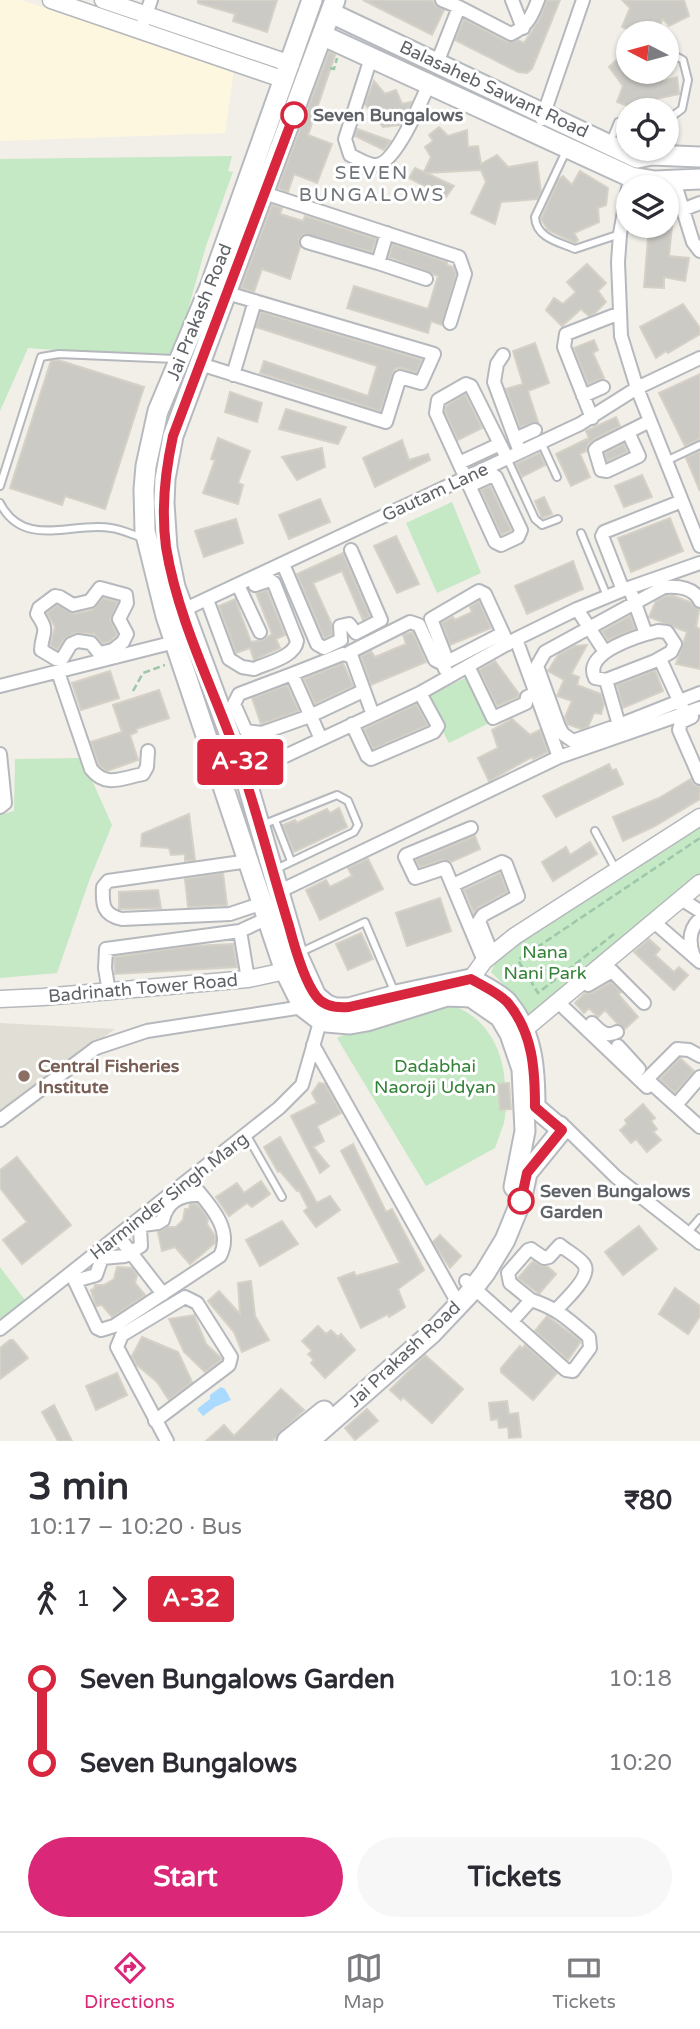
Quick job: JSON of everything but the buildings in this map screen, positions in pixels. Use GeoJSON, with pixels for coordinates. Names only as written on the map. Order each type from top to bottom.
{"type":"FeatureCollection","features":[{"type":"Feature","properties":{"kind":"main road","name":"Jai Prakash Road"},"geometry":{"type":"LineString","coordinates":[[312,0],[191,361],[169,456],[164,503],[156,538],[178,615],[231,716],[244,776],[268,823],[273,870],[270,904],[285,971],[316,1007]]}},
{"type":"Feature","properties":{"kind":"main road","name":"Jai Prakash Road"},"geometry":{"type":"LineString","coordinates":[[191,361],[227,293],[264,193],[330,44],[333,6]]}},
{"type":"Feature","properties":{"kind":"main road","name":"Balasaheb Sawant Road"},"geometry":{"type":"LineString","coordinates":[[333,6],[437,63],[609,144],[638,169]]}},
{"type":"Feature","properties":{"kind":"main road","name":"Balasaheb Sawant Road"},"geometry":{"type":"LineString","coordinates":[[330,44],[371,58],[568,148],[638,169],[700,157]]}},
{"type":"Feature","properties":{"kind":"main road","name":"Balasaheb Sawant Road"},"geometry":{"type":"LineString","coordinates":[[679,181],[700,180]]}},
{"type":"Feature","properties":{"kind":"main road","name":"Jai Prakash Road"},"geometry":{"type":"LineString","coordinates":[[178,615],[178,650],[249,861],[297,954],[316,1007]]}},
{"type":"Feature","properties":{"kind":"main road","name":"Jai Prakash Road"},"geometry":{"type":"LineString","coordinates":[[287,1441],[432,1333],[463,1292],[495,1236],[513,1196],[529,1106],[532,1051],[525,1029],[506,1002],[470,988]]}},
{"type":"Feature","properties":{"kind":"main road","name":"Jai Prakash Road"},"geometry":{"type":"LineString","coordinates":[[463,1292],[485,1273],[505,1240],[521,1201],[527,1173],[562,1130],[529,1106],[522,1069],[510,1034],[500,1017],[470,988]]}},
{"type":"Feature","properties":{"kind":"main road"},"geometry":{"type":"LineString","coordinates":[[316,1007],[349,1007],[396,995],[470,988]]}},
{"type":"Feature","properties":{"kind":"main road"},"geometry":{"type":"LineString","coordinates":[[316,1007],[350,1024],[470,988]]}},
{"type":"Feature","properties":{"kind":"main road","name":"Jai Prakash Road"},"geometry":{"type":"LineString","coordinates":[[309,1441],[366,1384]]}},
{"type":"Feature","properties":{"kind":"street"},"geometry":{"type":"LineString","coordinates":[[51,0],[140,32],[264,63]]}},
{"type":"Feature","properties":{"kind":"street"},"geometry":{"type":"LineString","coordinates":[[103,0],[148,7],[288,72]]}},
{"type":"Feature","properties":{"kind":"street"},"geometry":{"type":"LineString","coordinates":[[442,0],[511,34],[530,21],[538,0]]}},
{"type":"Feature","properties":{"kind":"street"},"geometry":{"type":"LineString","coordinates":[[512,0],[523,28]]}},
{"type":"Feature","properties":{"kind":"street"},"geometry":{"type":"LineString","coordinates":[[535,133],[545,113],[583,0]]}},
{"type":"Feature","properties":{"kind":"street"},"geometry":{"type":"LineString","coordinates":[[140,32],[148,7]]}},
{"type":"Feature","properties":{"kind":"street"},"geometry":{"type":"LineString","coordinates":[[437,63],[458,7]]}},
{"type":"Feature","properties":{"kind":"street"},"geometry":{"type":"LineString","coordinates":[[371,58],[345,139],[350,155],[375,165],[394,155],[429,84]]}},
{"type":"Feature","properties":{"kind":"street"},"geometry":{"type":"LineString","coordinates":[[264,193],[459,257],[465,274],[450,323]]}},
{"type":"Feature","properties":{"kind":"street"},"geometry":{"type":"LineString","coordinates":[[679,199],[692,242],[700,251]]}},
{"type":"Feature","properties":{"kind":"street"},"geometry":{"type":"LineString","coordinates":[[682,210],[700,203]]}},
{"type":"Feature","properties":{"kind":"street"},"geometry":{"type":"LineString","coordinates":[[378,263],[387,233]]}},
{"type":"Feature","properties":{"kind":"street"},"geometry":{"type":"LineString","coordinates":[[620,238],[621,336],[650,421],[700,546]]}},
{"type":"Feature","properties":{"kind":"street"},"geometry":{"type":"LineString","coordinates":[[307,242],[426,279]]}},
{"type":"Feature","properties":{"kind":"street"},"geometry":{"type":"LineString","coordinates":[[191,361],[386,422],[400,377],[421,383],[434,354],[227,293]]}},
{"type":"Feature","properties":{"kind":"street"},"geometry":{"type":"LineString","coordinates":[[233,374],[255,301]]}},
{"type":"Feature","properties":{"kind":"street"},"geometry":{"type":"LineString","coordinates":[[592,418],[564,347],[564,339],[566,334],[620,313]]}},
{"type":"Feature","properties":{"kind":"street"},"geometry":{"type":"LineString","coordinates":[[503,355],[497,364],[494,382],[520,452]]}},
{"type":"Feature","properties":{"kind":"street","name":"Gautam Lane"},"geometry":{"type":"LineString","coordinates":[[178,615],[240,588],[283,564],[467,482],[520,452],[538,436],[592,418],[638,388],[700,358]]}},
{"type":"Feature","properties":{"kind":"street"},"geometry":{"type":"LineString","coordinates":[[467,482],[493,475],[496,477],[521,530],[520,535],[501,545],[495,542],[458,463],[436,413],[438,400],[466,384],[471,386],[507,458]]}},
{"type":"Feature","properties":{"kind":"street"},"geometry":{"type":"LineString","coordinates":[[583,396],[603,387]]}},
{"type":"Feature","properties":{"kind":"street"},"geometry":{"type":"LineString","coordinates":[[628,432],[650,421]]}},
{"type":"Feature","properties":{"kind":"street"},"geometry":{"type":"LineString","coordinates":[[515,439],[538,436]]}},
{"type":"Feature","properties":{"kind":"street"},"geometry":{"type":"LineString","coordinates":[[458,463],[500,444]]}},
{"type":"Feature","properties":{"kind":"street"},"geometry":{"type":"LineString","coordinates":[[646,634],[602,536],[604,532],[682,501]]}},
{"type":"Feature","properties":{"kind":"street"},"geometry":{"type":"LineString","coordinates":[[283,564],[317,644],[324,648],[341,640],[340,626],[344,624],[349,624],[356,633],[381,620],[351,550]]}},
{"type":"Feature","properties":{"kind":"street"},"geometry":{"type":"LineString","coordinates":[[443,664],[509,639],[626,588],[700,563]]}},
{"type":"Feature","properties":{"kind":"street"},"geometry":{"type":"LineString","coordinates":[[178,615],[209,605],[240,588],[270,580],[274,583],[297,640],[294,650],[254,669],[243,667],[229,659],[209,605]]}},
{"type":"Feature","properties":{"kind":"street"},"geometry":{"type":"LineString","coordinates":[[620,730],[577,741],[568,739],[535,693],[537,666],[545,652],[664,587],[689,590],[698,595],[700,601]]}},
{"type":"Feature","properties":{"kind":"street"},"geometry":{"type":"LineString","coordinates":[[0,686],[115,654],[123,642],[127,634],[119,619],[128,603],[126,595],[100,588],[90,601],[73,605],[55,596],[39,608],[37,614],[46,626],[41,650],[56,659],[62,659],[71,644],[78,641],[91,643],[99,653],[115,654],[178,650]]}},
{"type":"Feature","properties":{"kind":"street"},"geometry":{"type":"LineString","coordinates":[[240,588],[260,632]]}},
{"type":"Feature","properties":{"kind":"street"},"geometry":{"type":"LineString","coordinates":[[426,625],[432,617],[482,591],[535,693],[559,757]]}},
{"type":"Feature","properties":{"kind":"street"},"geometry":{"type":"LineString","coordinates":[[577,609],[605,652]]}},
{"type":"Feature","properties":{"kind":"street"},"geometry":{"type":"LineString","coordinates":[[349,656],[350,652],[410,622],[426,625]]}},
{"type":"Feature","properties":{"kind":"street"},"geometry":{"type":"LineString","coordinates":[[426,625],[435,660],[443,664],[448,677]]}},
{"type":"Feature","properties":{"kind":"street"},"geometry":{"type":"LineString","coordinates":[[663,631],[673,640],[674,647],[660,659],[606,680],[595,678],[592,673],[593,665],[605,652],[646,634],[663,631]]}},
{"type":"Feature","properties":{"kind":"street"},"geometry":{"type":"LineString","coordinates":[[223,785],[419,693],[509,639]]}},
{"type":"Feature","properties":{"kind":"street"},"geometry":{"type":"LineString","coordinates":[[363,691],[310,716],[257,734],[246,731],[231,716],[239,694],[343,654],[349,656],[373,715]]}},
{"type":"Feature","properties":{"kind":"street"},"geometry":{"type":"LineString","coordinates":[[660,659],[682,708]]}},
{"type":"Feature","properties":{"kind":"street"},"geometry":{"type":"LineString","coordinates":[[468,666],[492,717],[535,693]]}},
{"type":"Feature","properties":{"kind":"street"},"geometry":{"type":"LineString","coordinates":[[58,672],[91,769],[98,778],[108,780],[143,774],[147,767],[148,751]]}},
{"type":"Feature","properties":{"kind":"street"},"geometry":{"type":"LineString","coordinates":[[292,674],[321,739]]}},
{"type":"Feature","properties":{"kind":"street"},"geometry":{"type":"LineString","coordinates":[[606,680],[620,730]]}},
{"type":"Feature","properties":{"kind":"street"},"geometry":{"type":"LineString","coordinates":[[352,724],[367,756],[372,759],[434,732],[438,726],[419,693]]}},
{"type":"Feature","properties":{"kind":"street"},"geometry":{"type":"LineString","coordinates":[[682,708],[700,693]]}},
{"type":"Feature","properties":{"kind":"street"},"geometry":{"type":"LineString","coordinates":[[249,861],[108,881],[103,887],[103,908],[111,917],[122,919],[230,914],[270,904],[559,757],[620,730],[682,708],[700,708]]}},
{"type":"Feature","properties":{"kind":"street"},"geometry":{"type":"LineString","coordinates":[[700,714],[681,722],[679,730],[700,778]]}},
{"type":"Feature","properties":{"kind":"street"},"geometry":{"type":"LineString","coordinates":[[0,754],[5,803],[0,807]]}},
{"type":"Feature","properties":{"kind":"street"},"geometry":{"type":"LineString","coordinates":[[470,988],[488,958],[550,912],[700,817]]}},
{"type":"Feature","properties":{"kind":"street"},"geometry":{"type":"LineString","coordinates":[[471,828],[406,855],[405,858],[415,878],[443,868],[488,958]]}},
{"type":"Feature","properties":{"kind":"street"},"geometry":{"type":"LineString","coordinates":[[453,885],[502,862],[506,864],[518,896],[482,915],[479,921],[488,958]]}},
{"type":"Feature","properties":{"kind":"street"},"geometry":{"type":"LineString","coordinates":[[564,1000],[681,899],[698,888]]}},
{"type":"Feature","properties":{"kind":"street"},"geometry":{"type":"LineString","coordinates":[[681,899],[700,911]]}},
{"type":"Feature","properties":{"kind":"street"},"geometry":{"type":"LineString","coordinates":[[109,992],[105,968],[106,949],[240,931],[270,904]]}},
{"type":"Feature","properties":{"kind":"street"},"geometry":{"type":"LineString","coordinates":[[697,960],[689,944],[695,923],[700,919]]}},
{"type":"Feature","properties":{"kind":"street"},"geometry":{"type":"LineString","coordinates":[[654,922],[697,960]]}},
{"type":"Feature","properties":{"kind":"street"},"geometry":{"type":"LineString","coordinates":[[240,931],[247,979]]}},
{"type":"Feature","properties":{"kind":"street","name":"Badrinath Tower Road"},"geometry":{"type":"LineString","coordinates":[[0,999],[247,979],[285,971]]}},
{"type":"Feature","properties":{"kind":"street"},"geometry":{"type":"LineString","coordinates":[[525,1029],[592,981],[612,971],[644,1003]]}},
{"type":"Feature","properties":{"kind":"street"},"geometry":{"type":"LineString","coordinates":[[564,1000],[602,1033],[617,1032]]}},
{"type":"Feature","properties":{"kind":"street"},"geometry":{"type":"LineString","coordinates":[[564,1000],[647,1087],[649,1081],[677,1049],[689,1050],[700,1056]]}},
{"type":"Feature","properties":{"kind":"street"},"geometry":{"type":"LineString","coordinates":[[0,1120],[96,1048],[147,1031],[316,1007]]}},
{"type":"Feature","properties":{"kind":"street","name":"Harminder Singh Marg"},"geometry":{"type":"LineString","coordinates":[[0,1329],[73,1277],[118,1236],[279,1108],[302,1085],[313,1045],[316,1007]]}},
{"type":"Feature","properties":{"kind":"street"},"geometry":{"type":"LineString","coordinates":[[313,1045],[463,1292],[512,1321],[544,1352],[566,1370],[573,1371],[590,1348],[589,1337],[557,1309],[531,1300],[510,1283],[508,1273],[528,1250],[544,1258],[549,1257],[560,1245],[585,1265],[585,1277],[557,1309]]}},
{"type":"Feature","properties":{"kind":"street"},"geometry":{"type":"LineString","coordinates":[[618,1046],[649,1081],[700,1127]]}},
{"type":"Feature","properties":{"kind":"street"},"geometry":{"type":"LineString","coordinates":[[676,1105],[700,1077]]}},
{"type":"Feature","properties":{"kind":"street"},"geometry":{"type":"LineString","coordinates":[[529,1106],[552,1115],[616,1177],[700,1243]]}},
{"type":"Feature","properties":{"kind":"street"},"geometry":{"type":"LineString","coordinates":[[189,1180],[219,1219],[225,1234],[220,1256],[114,1326],[102,1330],[97,1328],[73,1277],[96,1275],[102,1258],[124,1256],[141,1245],[140,1229],[143,1225],[163,1220],[173,1201],[185,1194],[200,1195]]}},
{"type":"Feature","properties":{"kind":"street"},"geometry":{"type":"LineString","coordinates":[[118,1236],[163,1294]]}},
{"type":"Feature","properties":{"kind":"street"},"geometry":{"type":"LineString","coordinates":[[155,1421],[229,1365],[231,1357],[197,1303],[185,1297],[122,1335],[117,1347],[155,1421],[167,1441]]}},
{"type":"Feature","properties":{"kind":"street"},"geometry":{"type":"LineString","coordinates":[[512,1321],[531,1300]]}},
{"type":"Feature","properties":{"kind":"lane"},"geometry":{"type":"LineString","coordinates":[[679,58],[683,60],[688,80],[682,109],[679,111]]}},
{"type":"Feature","properties":{"kind":"lane"},"geometry":{"type":"LineString","coordinates":[[609,144],[616,127]]}},
{"type":"Feature","properties":{"kind":"lane"},"geometry":{"type":"LineString","coordinates":[[568,148],[535,217],[535,225],[544,236],[575,249],[616,235]]}},
{"type":"Feature","properties":{"kind":"lane"},"geometry":{"type":"LineString","coordinates":[[0,486],[41,357],[59,354],[191,361]]}},
{"type":"Feature","properties":{"kind":"lane"},"geometry":{"type":"LineString","coordinates":[[538,436],[557,477]]}},
{"type":"Feature","properties":{"kind":"lane"},"geometry":{"type":"LineString","coordinates":[[666,461],[700,445]]}},
{"type":"Feature","properties":{"kind":"lane"},"geometry":{"type":"LineString","coordinates":[[507,458],[535,519],[542,525],[558,519]]}},
{"type":"Feature","properties":{"kind":"lane"},"geometry":{"type":"LineString","coordinates":[[0,503],[9,517],[39,531],[110,527],[156,538]]}},
{"type":"Feature","properties":{"kind":"lane"},"geometry":{"type":"LineString","coordinates":[[581,533],[607,596]]}},
{"type":"Feature","properties":{"kind":"lane"},"geometry":{"type":"LineString","coordinates":[[273,870],[354,832],[358,825],[348,801],[337,795],[268,823],[291,861]]}},
{"type":"Feature","properties":{"kind":"lane"},"geometry":{"type":"LineString","coordinates":[[595,831],[616,870]]}},
{"type":"Feature","properties":{"kind":"lane"},"geometry":{"type":"LineString","coordinates":[[297,954],[365,922],[396,995]]}},
{"type":"Feature","properties":{"kind":"lane"},"geometry":{"type":"LineString","coordinates":[[246,1134],[282,1197]]}},
{"type":"Feature","properties":{"kind":"lane"},"geometry":{"type":"LineString","coordinates":[[688,1232],[700,1218]]}},
{"type":"Feature","properties":{"kind":"path"},"geometry":{"type":"LineString","coordinates":[[330,44],[331,68],[336,57]]}},
{"type":"Feature","properties":{"kind":"path"},"geometry":{"type":"LineString","coordinates":[[133,691],[143,673],[178,650]]}},
{"type":"Feature","properties":{"kind":"path"},"geometry":{"type":"LineString","coordinates":[[614,934],[538,993],[518,960],[700,838]]}},
{"type":"Feature","properties":{"kind":"shaded area"},"geometry":{"type":"Polygon","coordinates":[[[0,0],[21,0],[234,71],[225,133],[0,141],[0,0]]]}},
{"type":"Feature","properties":{"kind":"shaded area","name":"Central Fisheries Institute"},"geometry":{"type":"Polygon","coordinates":[[[0,1023],[115,1029],[0,1111],[0,1023]]]}},
{"type":"Feature","properties":{"kind":"green space"},"geometry":{"type":"Polygon","coordinates":[[[232,156],[228,171],[233,172],[206,246],[174,359],[28,348],[0,411],[0,159],[232,156]]]}},
{"type":"Feature","properties":{"kind":"green space"},"geometry":{"type":"Polygon","coordinates":[[[452,502],[481,573],[437,593],[406,523],[452,502]]]}},
{"type":"Feature","properties":{"kind":"green space"},"geometry":{"type":"Polygon","coordinates":[[[472,675],[493,721],[449,743],[424,697],[472,675]]]}},
{"type":"Feature","properties":{"kind":"green space"},"geometry":{"type":"Polygon","coordinates":[[[82,758],[112,825],[57,973],[0,978],[0,815],[14,811],[15,759],[82,758]]]}},
{"type":"Feature","properties":{"kind":"green space","name":"Nana Nani Park"},"geometry":{"type":"Polygon","coordinates":[[[700,823],[700,877],[559,995],[527,1015],[512,993],[491,972],[500,954],[700,823]]]}},
{"type":"Feature","properties":{"kind":"green space","name":"Dadabhai Naoroji Udyan"},"geometry":{"type":"Polygon","coordinates":[[[443,1003],[469,1014],[488,1032],[495,1043],[505,1084],[498,1085],[500,1109],[506,1109],[495,1148],[426,1186],[337,1038],[443,1003]]]}},
{"type":"Feature","properties":{"kind":"green space"},"geometry":{"type":"Polygon","coordinates":[[[0,1267],[28,1304],[0,1326],[0,1267]]]}},
{"type":"Feature","properties":{"kind":"water"},"geometry":{"type":"Polygon","coordinates":[[[221,1387],[231,1400],[203,1416],[197,1409],[221,1387]]]}},
{"type":"Feature","properties":{"kind":"railway"},"geometry":{"type":"LineString","coordinates":[[172,461],[193,366]]}},
{"type":"Feature","properties":{"kind":"bus line","name":"A-32"},"geometry":{"type":"LineString","coordinates":[[294,115],[173,436],[165,479],[164,503],[165,537],[171,568],[183,611],[244,776],[297,954],[316,996],[335,1008],[349,1007],[471,979],[506,1002],[525,1029],[532,1051],[535,1107],[562,1130],[527,1173],[521,1201]]}},
{"type":"Feature","properties":{"kind":"place","name":"Seven Bungalows"},"geometry":{"type":"Point","coordinates":[294,115]}},
{"type":"Feature","properties":{"kind":"place","name":"Central Fisheries Institute"},"geometry":{"type":"Point","coordinates":[24,1076]}},
{"type":"Feature","properties":{"kind":"place","name":"Seven Bungalows Garden"},"geometry":{"type":"Point","coordinates":[521,1201]}},
{"type":"Feature","properties":{"kind":"district","name":"SEVEN BUNGALOWS"},"geometry":{"type":"Point","coordinates":[372,184]}}]}
